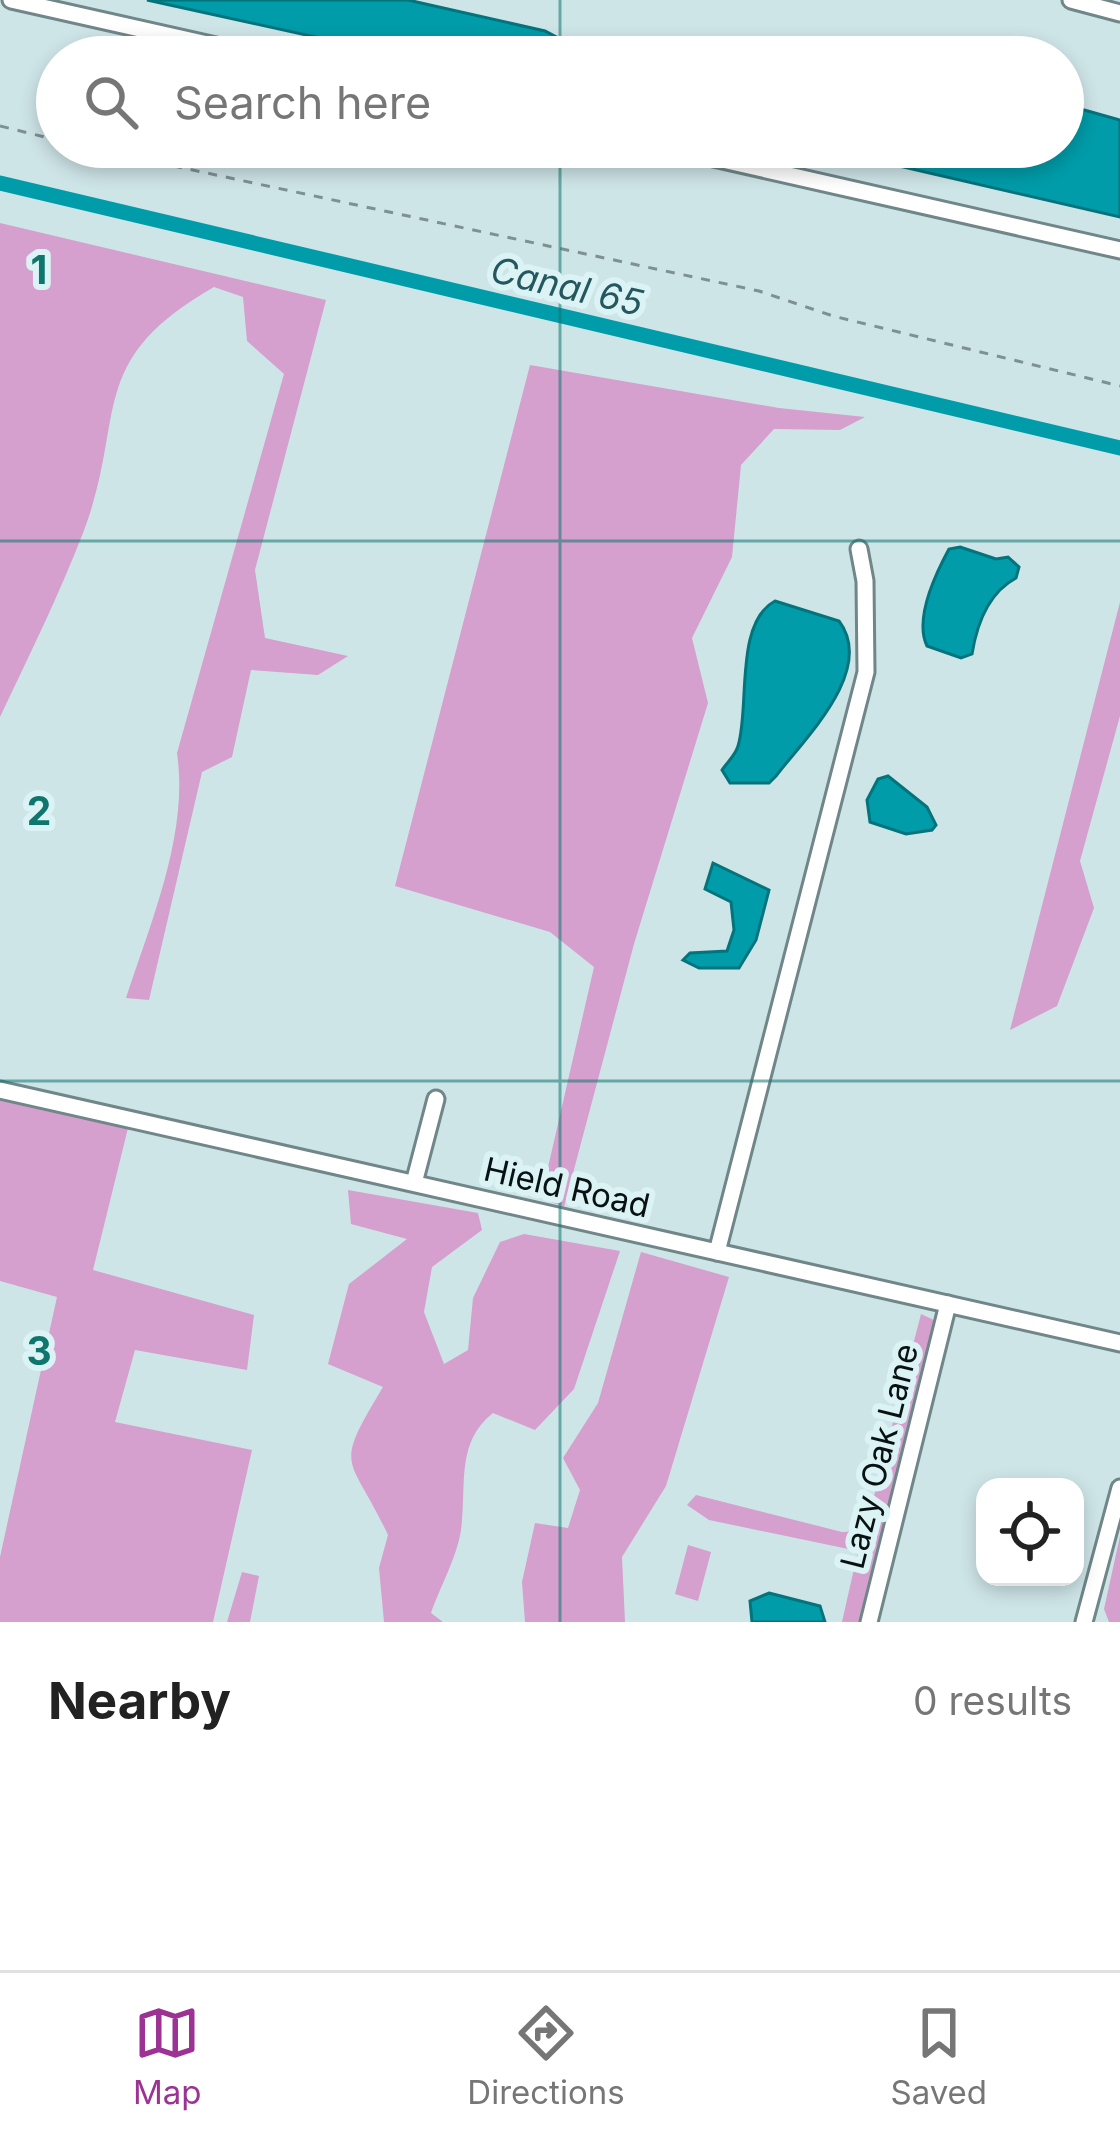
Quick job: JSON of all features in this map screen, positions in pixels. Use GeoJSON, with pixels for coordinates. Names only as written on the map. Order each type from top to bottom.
{"type":"FeatureCollection","features":[{"type":"Feature","properties":{"kind":"street"},"geometry":{"type":"LineString","coordinates":[[11,0],[171,36]]}},
{"type":"Feature","properties":{"kind":"street"},"geometry":{"type":"LineString","coordinates":[[1071,0],[1120,13]]}},
{"type":"Feature","properties":{"kind":"street"},"geometry":{"type":"LineString","coordinates":[[758,168],[1120,250]]}},
{"type":"Feature","properties":{"kind":"street"},"geometry":{"type":"LineString","coordinates":[[717,1252],[866,672],[865,581],[859,549]]}},
{"type":"Feature","properties":{"kind":"street","name":"Hield Road"},"geometry":{"type":"LineString","coordinates":[[0,1090],[1120,1343]]}},
{"type":"Feature","properties":{"kind":"street"},"geometry":{"type":"LineString","coordinates":[[414,1184],[436,1099]]}},
{"type":"Feature","properties":{"kind":"street","name":"Lazy Oak Lane"},"geometry":{"type":"LineString","coordinates":[[869,1622],[948,1304]]}},
{"type":"Feature","properties":{"kind":"street"},"geometry":{"type":"LineString","coordinates":[[1084,1622],[1120,1488]]}},
{"type":"Feature","properties":{"kind":"path"},"geometry":{"type":"LineString","coordinates":[[0,126],[36,135]]}},
{"type":"Feature","properties":{"kind":"path"},"geometry":{"type":"LineString","coordinates":[[183,168],[759,291],[833,316],[1120,386]]}},
{"type":"Feature","properties":{"kind":"shaded area"},"geometry":{"type":"Polygon","coordinates":[[[0,223],[326,300],[255,570],[265,638],[348,656],[318,675],[251,670],[232,757],[202,772],[149,1000],[126,998],[173,846],[178,814],[177,753],[284,374],[247,341],[243,297],[214,287],[173,314],[145,341],[116,394],[83,533],[0,717],[0,223]]]}},
{"type":"Feature","properties":{"kind":"shaded area"},"geometry":{"type":"Polygon","coordinates":[[[530,365],[779,408],[865,417],[840,430],[774,429],[741,465],[732,557],[692,638],[708,703],[634,944],[564,1207],[541,1198],[594,967],[550,932],[395,886],[530,365]]]}},
{"type":"Feature","properties":{"kind":"shaded area"},"geometry":{"type":"Polygon","coordinates":[[[1120,602],[1120,716],[1080,861],[1094,908],[1057,1006],[1010,1030],[1120,602]]]}},
{"type":"Feature","properties":{"kind":"shaded area"},"geometry":{"type":"Polygon","coordinates":[[[0,1098],[128,1128],[93,1270],[254,1315],[247,1370],[135,1350],[115,1422],[252,1450],[213,1622],[0,1622],[0,1557],[57,1297],[0,1281],[0,1098]]]}},
{"type":"Feature","properties":{"kind":"shaded area"},"geometry":{"type":"Polygon","coordinates":[[[348,1190],[478,1213],[482,1230],[432,1267],[424,1312],[444,1364],[468,1350],[473,1298],[500,1242],[524,1234],[620,1251],[574,1389],[535,1430],[493,1413],[473,1438],[465,1466],[459,1540],[431,1613],[443,1622],[384,1622],[379,1568],[388,1535],[352,1462],[357,1434],[383,1387],[328,1364],[349,1284],[407,1239],[351,1224],[348,1190]]]}},
{"type":"Feature","properties":{"kind":"shaded area"},"geometry":{"type":"Polygon","coordinates":[[[641,1252],[729,1277],[666,1486],[622,1557],[625,1622],[525,1622],[522,1582],[535,1523],[568,1528],[580,1490],[563,1458],[598,1403],[641,1252]]]}},
{"type":"Feature","properties":{"kind":"shaded area"},"geometry":{"type":"Polygon","coordinates":[[[921,1314],[936,1321],[861,1622],[842,1622],[858,1551],[709,1520],[687,1505],[696,1495],[842,1532],[865,1531],[921,1314]]]}},
{"type":"Feature","properties":{"kind":"shaded area"},"geometry":{"type":"Polygon","coordinates":[[[1120,1536],[1120,1622],[1109,1622],[1104,1609],[1120,1536]]]}},
{"type":"Feature","properties":{"kind":"shaded area"},"geometry":{"type":"Polygon","coordinates":[[[688,1545],[711,1552],[698,1601],[675,1594],[688,1545]]]}},
{"type":"Feature","properties":{"kind":"shaded area"},"geometry":{"type":"Polygon","coordinates":[[[242,1572],[259,1576],[250,1622],[227,1622],[242,1572]]]}},
{"type":"Feature","properties":{"kind":"water"},"geometry":{"type":"Polygon","coordinates":[[[147,0],[408,0],[555,36],[311,36],[147,0]]]}},
{"type":"Feature","properties":{"kind":"water"},"geometry":{"type":"Polygon","coordinates":[[[1084,110],[1120,120],[1120,217],[908,168],[1084,168],[1084,110]]]}},
{"type":"Feature","properties":{"kind":"water"},"geometry":{"type":"Polygon","coordinates":[[[960,547],[996,559],[1008,557],[1019,567],[1016,578],[985,610],[972,654],[961,658],[927,646],[923,623],[928,596],[944,559],[949,549],[960,547]]]}},
{"type":"Feature","properties":{"kind":"water"},"geometry":{"type":"Polygon","coordinates":[[[775,601],[839,621],[848,640],[849,661],[832,703],[776,776],[769,783],[730,783],[722,770],[738,746],[748,647],[762,612],[775,601]]]}},
{"type":"Feature","properties":{"kind":"water"},"geometry":{"type":"Polygon","coordinates":[[[888,776],[927,807],[936,825],[932,830],[906,834],[870,822],[867,800],[878,779],[888,776]]]}},
{"type":"Feature","properties":{"kind":"water"},"geometry":{"type":"Polygon","coordinates":[[[713,863],[769,890],[756,940],[739,968],[699,968],[683,960],[690,953],[727,951],[734,930],[731,902],[705,889],[713,863]]]}},
{"type":"Feature","properties":{"kind":"water"},"geometry":{"type":"Polygon","coordinates":[[[769,1593],[820,1606],[825,1622],[752,1622],[750,1601],[769,1593]]]}},
{"type":"Feature","properties":{"kind":"waterway","name":"Canal 65"},"geometry":{"type":"LineString","coordinates":[[0,183],[1120,448]]}}]}
